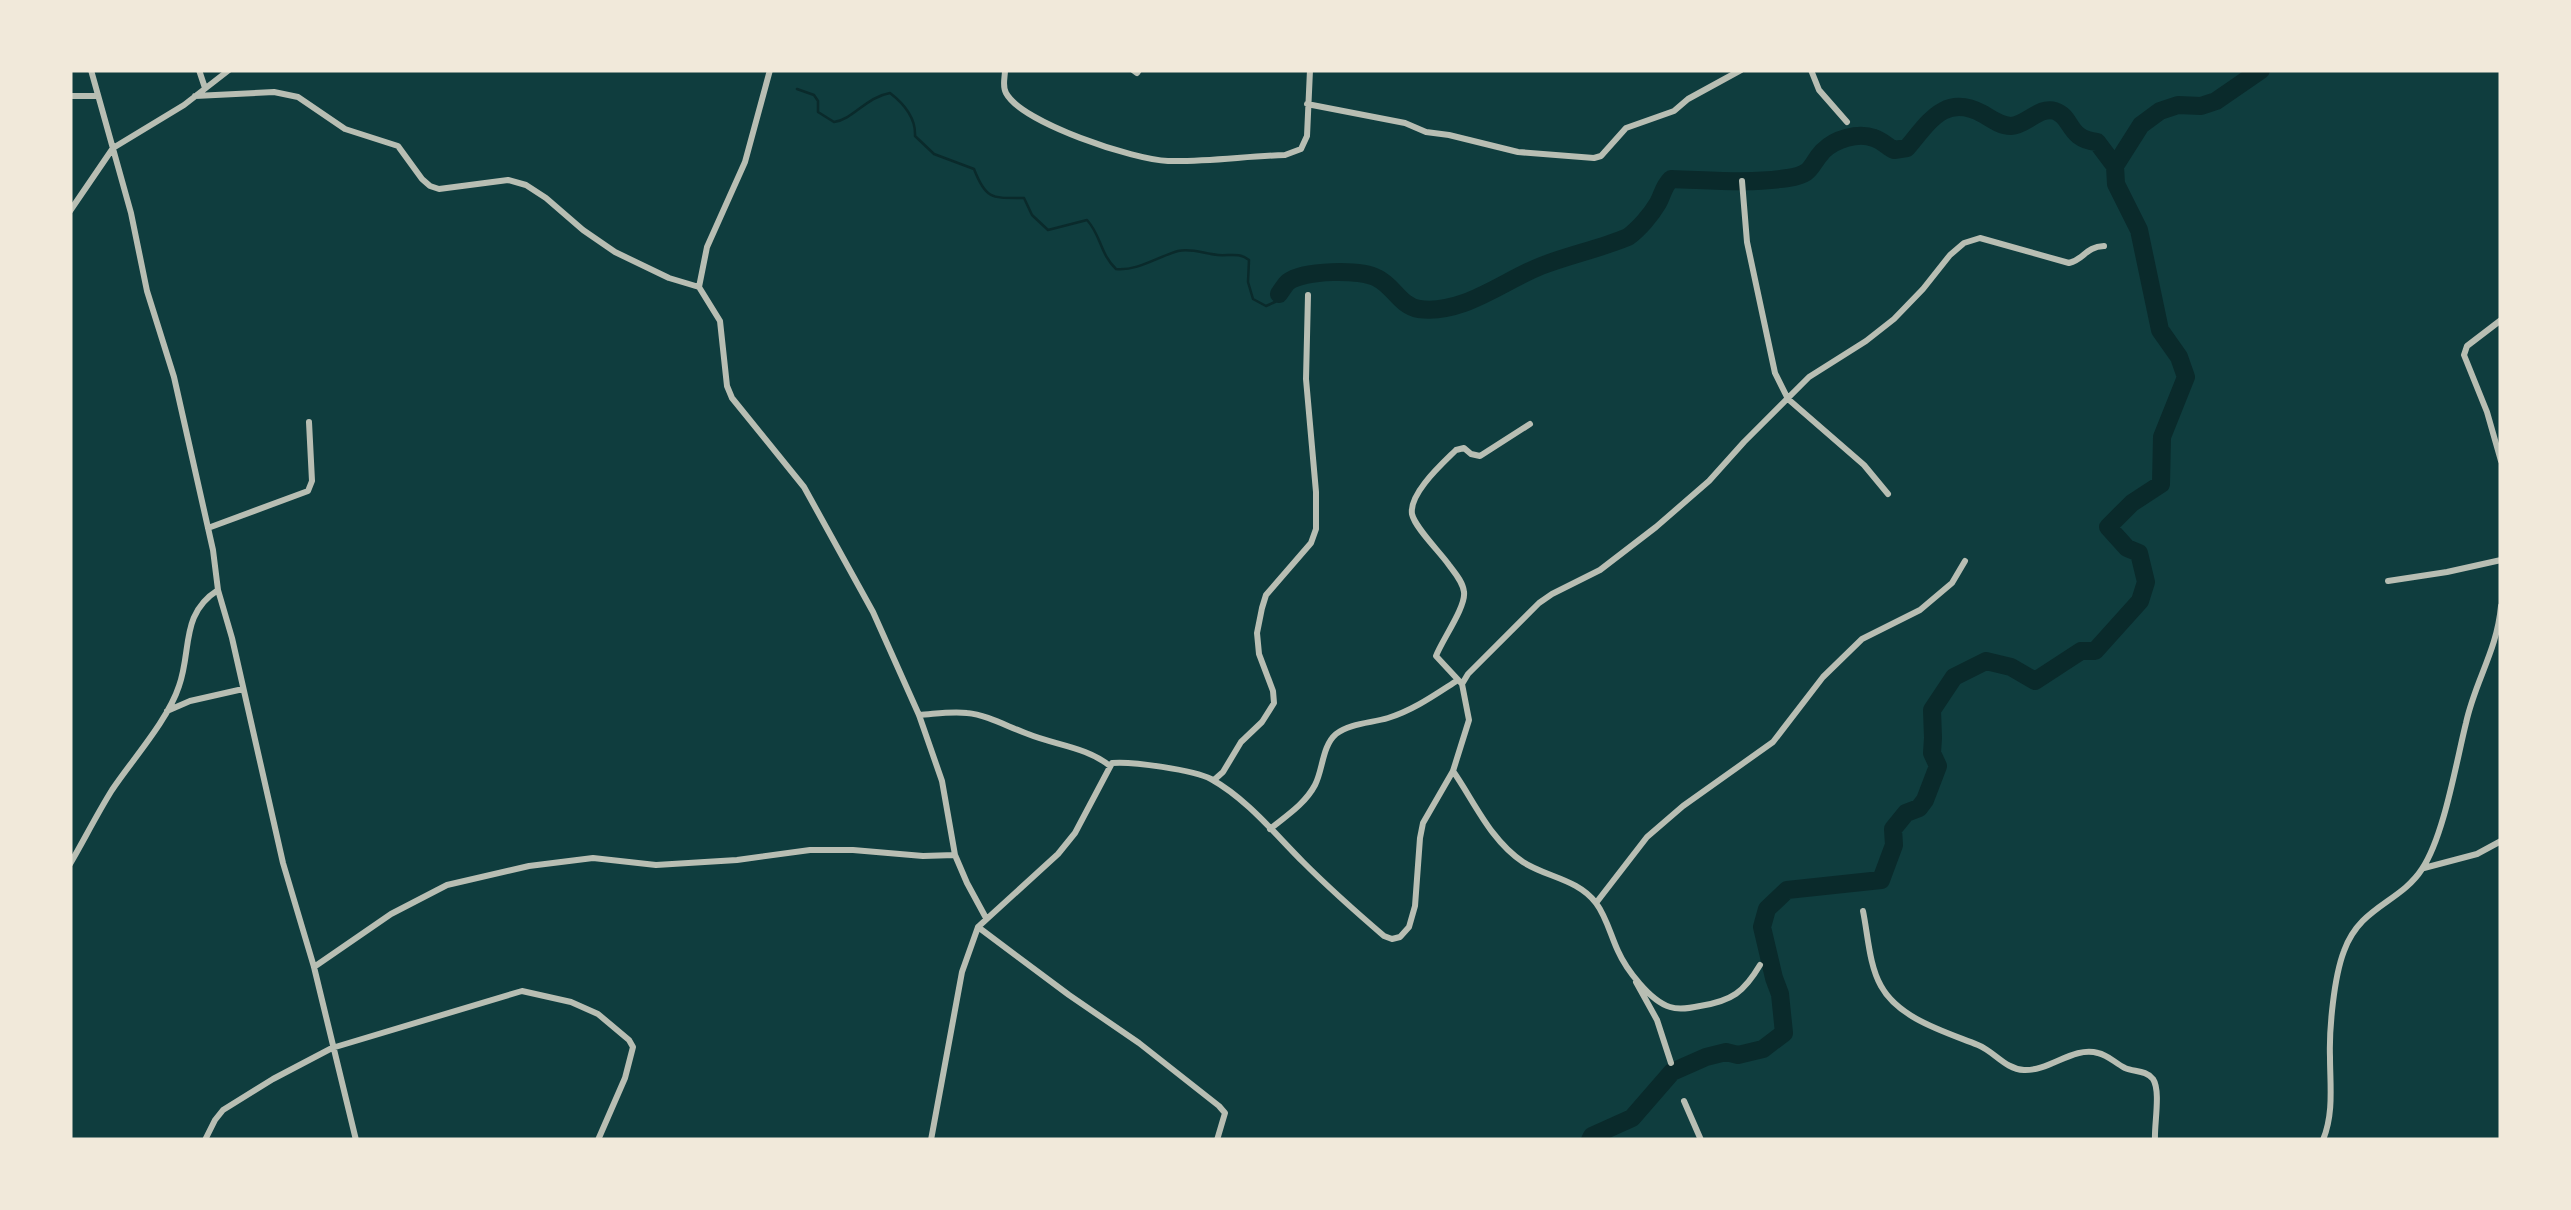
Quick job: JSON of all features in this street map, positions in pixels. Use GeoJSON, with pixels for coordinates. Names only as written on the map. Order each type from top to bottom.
{"type":"FeatureCollection","features":[{"type":"Feature","properties":{"kind":"street"},"geometry":{"type":"LineString","coordinates":[[92,70],[131,213],[147,290],[174,377],[218,590],[356,1140]]}},
{"type":"Feature","properties":{"kind":"street"},"geometry":{"type":"LineString","coordinates":[[199,70],[205,88]]}},
{"type":"Feature","properties":{"kind":"street"},"geometry":{"type":"LineString","coordinates":[[70,211],[114,148],[229,70]]}},
{"type":"Feature","properties":{"kind":"street"},"geometry":{"type":"LineString","coordinates":[[770,70],[745,162],[706,247],[699,286],[720,321],[727,386],[732,398],[818,508],[882,630],[942,781],[955,855],[986,918]]}},
{"type":"Feature","properties":{"kind":"street"},"geometry":{"type":"LineString","coordinates":[[1006,70],[1004,88],[1012,100],[1044,121],[1144,159],[1170,162],[1285,155],[1302,149],[1310,70]]}},
{"type":"Feature","properties":{"kind":"street"},"geometry":{"type":"LineString","coordinates":[[1307,104],[1405,123],[1426,132],[1518,152],[1594,158],[1602,156],[1626,128],[1674,111],[1742,70]]}},
{"type":"Feature","properties":{"kind":"street"},"geometry":{"type":"LineString","coordinates":[[1811,70],[1819,90],[1846,122]]}},
{"type":"Feature","properties":{"kind":"street"},"geometry":{"type":"LineString","coordinates":[[195,96],[274,92],[298,97],[345,129],[398,146],[430,186],[440,189],[508,180],[526,185],[615,252],[669,278],[699,286]]}},
{"type":"Feature","properties":{"kind":"street"},"geometry":{"type":"LineString","coordinates":[[70,96],[97,96]]}},
{"type":"Feature","properties":{"kind":"street"},"geometry":{"type":"LineString","coordinates":[[1742,181],[1747,242],[1774,373],[1788,399],[1864,465],[1888,494]]}},
{"type":"Feature","properties":{"kind":"street"},"geometry":{"type":"LineString","coordinates":[[1270,830],[1304,800],[1316,783],[1327,746],[1337,733],[1389,718],[1460,682],[1539,603],[1600,570],[1656,528],[1809,378],[1894,319],[1964,243],[1980,238],[2069,263],[2090,248],[2104,246]]}},
{"type":"Feature","properties":{"kind":"street"},"geometry":{"type":"LineString","coordinates":[[1214,780],[1240,742],[1262,722],[1274,704],[1274,691],[1259,654],[1257,633],[1262,608],[1266,596],[1311,543],[1316,529],[1306,380],[1308,295]]}},
{"type":"Feature","properties":{"kind":"street"},"geometry":{"type":"LineString","coordinates":[[2501,320],[2467,346],[2464,355],[2501,461]]}},
{"type":"Feature","properties":{"kind":"street"},"geometry":{"type":"LineString","coordinates":[[208,528],[308,491],[312,481],[309,422]]}},
{"type":"Feature","properties":{"kind":"street"},"geometry":{"type":"LineString","coordinates":[[932,1140],[962,972],[978,927],[1067,844],[1110,766],[1116,762],[1172,768],[1214,780],[1236,796],[1322,882],[1384,936],[1400,937],[1409,927],[1415,906],[1423,823],[1453,771],[1469,720],[1460,682],[1436,656],[1464,604],[1463,585],[1418,526],[1412,514],[1414,504],[1422,486],[1456,450],[1464,448],[1480,456],[1530,424]]}},
{"type":"Feature","properties":{"kind":"street"},"geometry":{"type":"LineString","coordinates":[[2388,581],[2501,560]]}},
{"type":"Feature","properties":{"kind":"street"},"geometry":{"type":"LineString","coordinates":[[1596,902],[1646,837],[1773,742],[1824,677],[1862,639],[1920,610],[1952,582],[1965,561]]}},
{"type":"Feature","properties":{"kind":"street"},"geometry":{"type":"LineString","coordinates":[[70,864],[111,792],[179,688],[192,620],[200,604],[218,590]]}},
{"type":"Feature","properties":{"kind":"street"},"geometry":{"type":"LineString","coordinates":[[2323,1140],[2328,1128],[2330,1055],[2342,953],[2364,918],[2409,884],[2423,868],[2442,818],[2466,721],[2499,629],[2501,606]]}},
{"type":"Feature","properties":{"kind":"street"},"geometry":{"type":"LineString","coordinates":[[166,711],[190,700],[243,689]]}},
{"type":"Feature","properties":{"kind":"street"},"geometry":{"type":"LineString","coordinates":[[919,716],[970,712],[1092,754],[1110,766]]}},
{"type":"Feature","properties":{"kind":"street"},"geometry":{"type":"LineString","coordinates":[[1453,771],[1508,850],[1524,862],[1582,889],[1596,902],[1657,1020],[1671,1063]]}},
{"type":"Feature","properties":{"kind":"street"},"geometry":{"type":"LineString","coordinates":[[2423,868],[2477,854],[2501,841]]}},
{"type":"Feature","properties":{"kind":"street"},"geometry":{"type":"LineString","coordinates":[[314,967],[391,914],[447,885],[528,866],[593,858],[656,865],[810,850],[955,855]]}},
{"type":"Feature","properties":{"kind":"street"},"geometry":{"type":"LineString","coordinates":[[1863,911],[1880,985],[1900,1007],[1954,1037],[1992,1052],[2010,1068],[2034,1070],[2091,1051],[2125,1068],[2148,1074],[2157,1090],[2156,1140]]}},
{"type":"Feature","properties":{"kind":"street"},"geometry":{"type":"LineString","coordinates":[[978,927],[1219,1106],[1225,1113],[1217,1140]]}},
{"type":"Feature","properties":{"kind":"street"},"geometry":{"type":"LineString","coordinates":[[1630,972],[1668,1007],[1687,1008],[1738,994],[1760,965]]}},
{"type":"Feature","properties":{"kind":"street"},"geometry":{"type":"LineString","coordinates":[[205,1140],[223,1110],[273,1078],[332,1048],[522,991],[571,1002],[598,1014],[633,1047],[625,1078],[598,1140]]}},
{"type":"Feature","properties":{"kind":"street"},"geometry":{"type":"LineString","coordinates":[[1684,1101],[1701,1140]]}},
{"type":"Feature","properties":{"kind":"waterway"},"geometry":{"type":"LineString","coordinates":[[1590,1140],[1632,1118],[1672,1072],[1706,1057],[1763,1049],[1784,1033],[1780,994],[1762,927],[1767,909],[1787,890],[1881,880],[1894,845],[1893,829],[1906,813],[1919,808],[1925,800],[1938,766],[1932,753],[1932,710],[1954,677],[1986,661],[2011,667],[2035,681],[2081,651],[2095,651],[2140,601],[2146,582],[2139,553],[2127,548],[2108,527],[2132,503],[2161,484],[2162,437],[2186,377],[2179,357],[2160,330],[2139,230],[2116,184],[2115,166],[2141,125],[2160,111],[2216,101],[2261,70]]}},
{"type":"Feature","properties":{"kind":"waterway"},"geometry":{"type":"LineString","coordinates":[[797,89],[814,95],[818,112],[834,122],[890,93],[908,112],[915,136],[934,154],[974,169],[982,187],[991,195],[1024,198],[1032,215],[1048,230],[1087,220],[1116,269],[1140,266],[1183,250],[1238,255],[1249,260],[1248,282],[1253,299],[1266,306],[1275,302],[1279,294]]}},
{"type":"Feature","properties":{"kind":"waterway"},"geometry":{"type":"LineString","coordinates":[[1279,294],[1295,278],[1346,272],[1377,278],[1412,307],[1451,307],[1541,266],[1628,237],[1652,212],[1671,179],[1744,181],[1796,176],[1807,172],[1828,147],[1847,138],[1868,136],[1894,150],[1907,148],[1939,113],[1958,107],[1970,108],[2011,126],[2044,111],[2055,111],[2080,137],[2097,142],[2115,166]]}}]}
